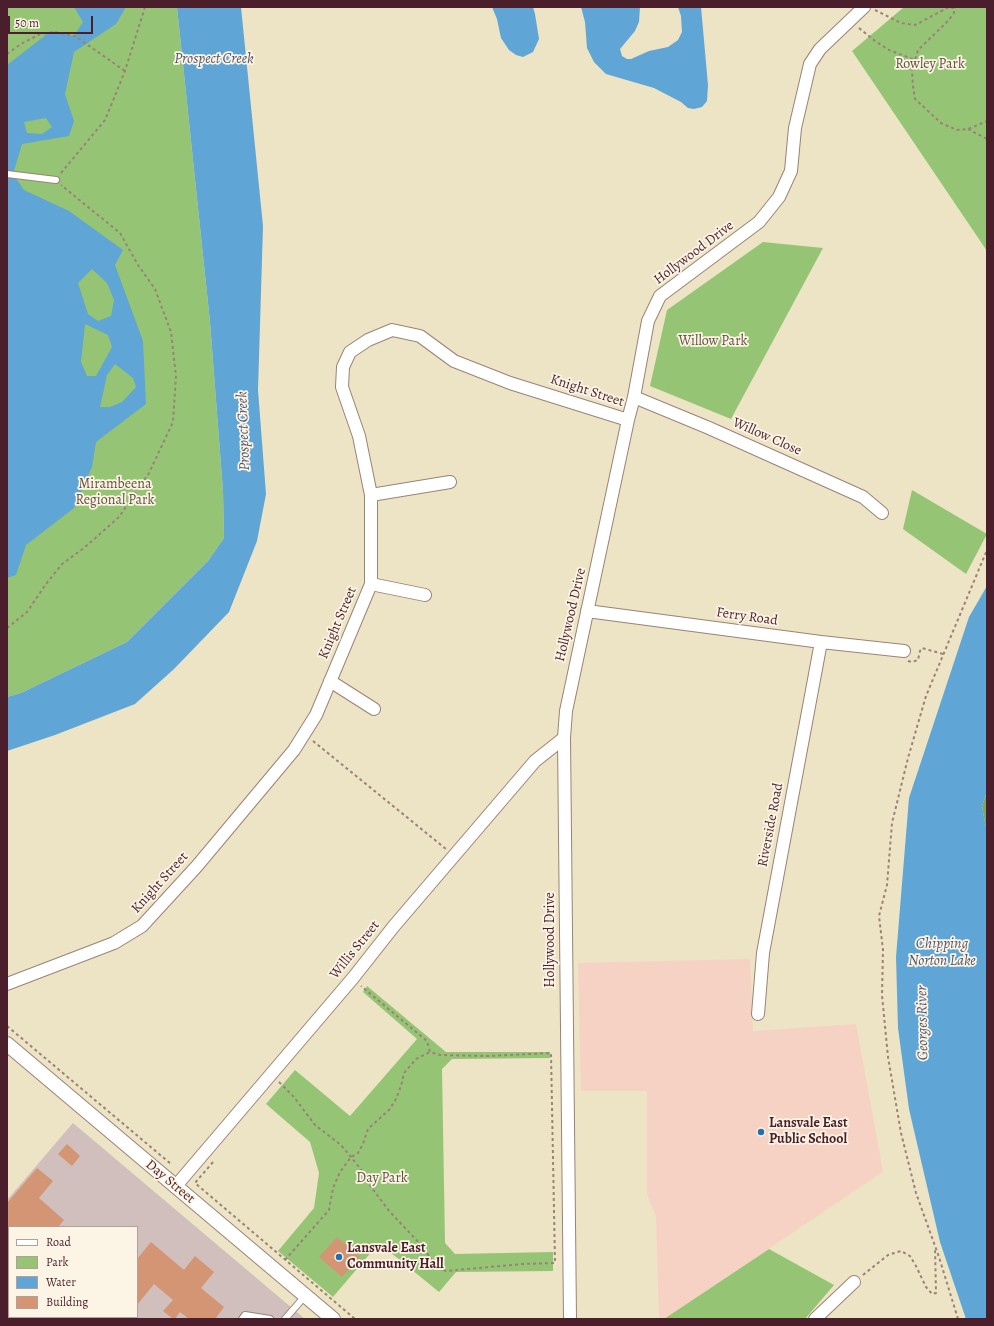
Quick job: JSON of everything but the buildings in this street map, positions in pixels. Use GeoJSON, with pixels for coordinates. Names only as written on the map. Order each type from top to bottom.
{"type":"FeatureCollection","features":[{"type":"Feature","properties":{"kind":"street","name":"Hollywood Drive"},"geometry":{"type":"LineString","coordinates":[[570,1319],[564,738],[566,711],[573,672],[588,611],[634,397],[648,321],[660,296],[759,222],[779,197],[791,171],[795,128],[810,64],[820,49],[851,19],[869,9]]}},
{"type":"Feature","properties":{"kind":"street","name":"Knight Street"},"geometry":{"type":"LineString","coordinates":[[7,984],[114,943],[142,926],[197,866],[284,763],[316,715],[371,584],[371,495],[359,436],[342,387],[343,367],[350,352],[368,340],[392,330],[420,336],[454,361],[510,383],[628,420]]}},
{"type":"Feature","properties":{"kind":"street","name":"Willow Close"},"geometry":{"type":"LineString","coordinates":[[634,397],[709,428],[863,497],[882,513]]}},
{"type":"Feature","properties":{"kind":"street"},"geometry":{"type":"LineString","coordinates":[[371,495],[450,482]]}},
{"type":"Feature","properties":{"kind":"street"},"geometry":{"type":"LineString","coordinates":[[371,584],[426,595]]}},
{"type":"Feature","properties":{"kind":"street","name":"Ferry Road"},"geometry":{"type":"LineString","coordinates":[[588,611],[820,642],[904,651]]}},
{"type":"Feature","properties":{"kind":"street","name":"Riverside Road"},"geometry":{"type":"LineString","coordinates":[[758,1014],[763,953],[820,642]]}},
{"type":"Feature","properties":{"kind":"street"},"geometry":{"type":"LineString","coordinates":[[330,681],[374,709]]}},
{"type":"Feature","properties":{"kind":"street","name":"Willis Street"},"geometry":{"type":"LineString","coordinates":[[175,1187],[535,761],[564,738]]}},
{"type":"Feature","properties":{"kind":"street","name":"Day Street"},"geometry":{"type":"LineString","coordinates":[[7,1044],[333,1319]]}},
{"type":"Feature","properties":{"kind":"street"},"geometry":{"type":"LineString","coordinates":[[815,1319],[854,1282]]}},
{"type":"Feature","properties":{"kind":"lane"},"geometry":{"type":"LineString","coordinates":[[7,174],[56,180]]}},
{"type":"Feature","properties":{"kind":"lane"},"geometry":{"type":"LineString","coordinates":[[285,1319],[305,1296]]}},
{"type":"Feature","properties":{"kind":"lane"},"geometry":{"type":"LineString","coordinates":[[242,1319],[245,1315],[270,1319]]}},
{"type":"Feature","properties":{"kind":"path"},"geometry":{"type":"LineString","coordinates":[[7,628],[27,612],[62,564],[84,548],[118,516],[149,473],[172,422],[176,376],[171,332],[155,289],[138,265],[120,233],[56,180],[105,120],[125,70],[145,7]]}},
{"type":"Feature","properties":{"kind":"path"},"geometry":{"type":"LineString","coordinates":[[869,9],[901,23],[915,25],[949,7],[954,8],[954,13],[948,21],[918,50],[912,70],[915,99],[924,109],[941,123],[957,130],[968,129],[987,121]]}},
{"type":"Feature","properties":{"kind":"path"},"geometry":{"type":"LineString","coordinates":[[851,19],[860,29],[889,50],[915,60]]}},
{"type":"Feature","properties":{"kind":"path"},"geometry":{"type":"LineString","coordinates":[[7,54],[21,44],[40,34],[55,32],[75,36],[125,70]]}},
{"type":"Feature","properties":{"kind":"path"},"geometry":{"type":"LineString","coordinates":[[968,129],[987,138]]}},
{"type":"Feature","properties":{"kind":"path"},"geometry":{"type":"LineString","coordinates":[[958,1319],[935,1245],[916,1193],[903,1140],[888,1057],[882,995],[883,950],[879,916],[887,885],[892,823],[908,758],[926,696],[987,550]]}},
{"type":"Feature","properties":{"kind":"path"},"geometry":{"type":"LineString","coordinates":[[904,651],[903,660],[912,662],[918,660],[922,648],[943,654]]}},
{"type":"Feature","properties":{"kind":"path"},"geometry":{"type":"LineString","coordinates":[[304,734],[454,856]]}},
{"type":"Feature","properties":{"kind":"path"},"geometry":{"type":"LineString","coordinates":[[352,978],[426,1041],[430,1052]]}},
{"type":"Feature","properties":{"kind":"path"},"geometry":{"type":"LineString","coordinates":[[7,1026],[171,1164]]}},
{"type":"Feature","properties":{"kind":"path"},"geometry":{"type":"LineString","coordinates":[[271,1074],[294,1097],[316,1125],[341,1145],[352,1158],[360,1168],[371,1187],[390,1212],[424,1248],[438,1268],[446,1271],[522,1264],[555,1263],[551,1053],[488,1056],[440,1055],[430,1052],[416,1058],[404,1073],[396,1099],[389,1110],[368,1129],[358,1153],[352,1158],[340,1172],[333,1188],[329,1210],[285,1260]]}},
{"type":"Feature","properties":{"kind":"path"},"geometry":{"type":"LineString","coordinates":[[195,1183],[355,1319]]}},
{"type":"Feature","properties":{"kind":"path"},"geometry":{"type":"LineString","coordinates":[[854,1282],[888,1255],[902,1251],[910,1256],[929,1291],[932,1294],[936,1293],[935,1245]]}},
{"type":"Feature","properties":{"kind":"shaded area","name":"Lansvale East Public School"},"geometry":{"type":"Polygon","coordinates":[[[750,959],[753,1031],[856,1024],[883,1172],[664,1319],[659,1319],[656,1217],[647,1194],[647,1091],[581,1091],[578,963],[750,959]]]}},
{"type":"Feature","properties":{"kind":"shaded area"},"geometry":{"type":"Polygon","coordinates":[[[73,1123],[305,1319],[7,1319],[7,1200],[73,1123]]]}},
{"type":"Feature","properties":{"kind":"green space","name":"Mirambeena Regional Park"},"geometry":{"type":"Polygon","coordinates":[[[7,7],[177,7],[210,322],[223,491],[224,538],[208,561],[127,642],[21,693],[7,697],[7,7]]]}},
{"type":"Feature","properties":{"kind":"green space","name":"Rowley Park"},"geometry":{"type":"Polygon","coordinates":[[[904,7],[987,7],[987,251],[852,51],[904,7]]]}},
{"type":"Feature","properties":{"kind":"green space","name":"Willow Park"},"geometry":{"type":"Polygon","coordinates":[[[763,242],[823,248],[731,419],[650,386],[667,310],[763,242]]]}},
{"type":"Feature","properties":{"kind":"green space"},"geometry":{"type":"Polygon","coordinates":[[[912,490],[987,534],[966,574],[903,529],[912,490]]]}},
{"type":"Feature","properties":{"kind":"green space"},"geometry":{"type":"Polygon","coordinates":[[[987,792],[987,830],[982,806],[987,792]]]}},
{"type":"Feature","properties":{"kind":"green space","name":"Day Park"},"geometry":{"type":"Polygon","coordinates":[[[367,986],[446,1052],[550,1052],[550,1058],[452,1059],[442,1069],[445,1243],[455,1254],[553,1252],[553,1271],[456,1272],[439,1292],[379,1243],[333,1297],[278,1251],[314,1208],[319,1173],[310,1142],[266,1104],[295,1070],[350,1116],[417,1039],[363,992],[367,986]]]}},
{"type":"Feature","properties":{"kind":"green space"},"geometry":{"type":"Polygon","coordinates":[[[769,1249],[834,1285],[805,1319],[664,1319],[769,1249]]]}},
{"type":"Feature","properties":{"kind":"water"},"geometry":{"type":"Polygon","coordinates":[[[74,7],[126,7],[116,24],[74,52],[65,94],[74,121],[69,136],[22,144],[13,174],[24,190],[69,211],[123,250],[115,265],[143,341],[146,404],[96,442],[92,467],[74,508],[26,545],[16,575],[7,578],[7,65],[51,31],[74,36],[83,22],[74,7]],[[46,118],[24,122],[27,133],[42,134],[52,127],[46,118]],[[92,269],[78,283],[88,314],[98,321],[111,316],[114,300],[107,283],[92,269]],[[85,324],[81,362],[87,376],[96,376],[112,347],[108,335],[85,324]],[[115,364],[107,375],[100,407],[110,407],[122,402],[136,387],[133,378],[115,364]]]}},
{"type":"Feature","properties":{"kind":"water","name":"Prospect Creek"},"geometry":{"type":"Polygon","coordinates":[[[177,7],[241,7],[263,226],[258,390],[266,494],[257,541],[229,612],[174,669],[135,704],[55,735],[7,751],[7,697],[21,693],[127,642],[208,561],[224,538],[223,491],[210,322],[177,7]]]}},
{"type":"Feature","properties":{"kind":"water"},"geometry":{"type":"Polygon","coordinates":[[[492,7],[533,7],[539,39],[533,52],[523,57],[516,55],[509,50],[501,38],[497,19],[492,7]]]}},
{"type":"Feature","properties":{"kind":"water"},"geometry":{"type":"Polygon","coordinates":[[[581,7],[640,7],[639,22],[635,31],[620,49],[622,56],[627,59],[631,59],[649,51],[668,47],[678,40],[682,32],[681,16],[678,7],[701,7],[708,85],[707,101],[702,107],[694,109],[688,108],[681,102],[654,88],[606,74],[594,62],[587,48],[585,22],[581,7]]]}},
{"type":"Feature","properties":{"kind":"water","name":"Chipping Norton Lake"},"geometry":{"type":"Polygon","coordinates":[[[987,586],[987,792],[982,806],[987,830],[987,1319],[966,1319],[940,1242],[909,1109],[898,1028],[896,957],[909,798],[969,617],[987,586]]]}},
{"type":"Feature","properties":{"kind":"place","name":"Lansvale East Public School"},"geometry":{"type":"Point","coordinates":[761,1132]}},
{"type":"Feature","properties":{"kind":"place","name":"Lansvale East Community Hall"},"geometry":{"type":"Point","coordinates":[339,1257]}},
{"type":"Feature","properties":{"kind":"water label","name":"Georges River"},"geometry":{"type":"Point","coordinates":[923,1023]}}]}
